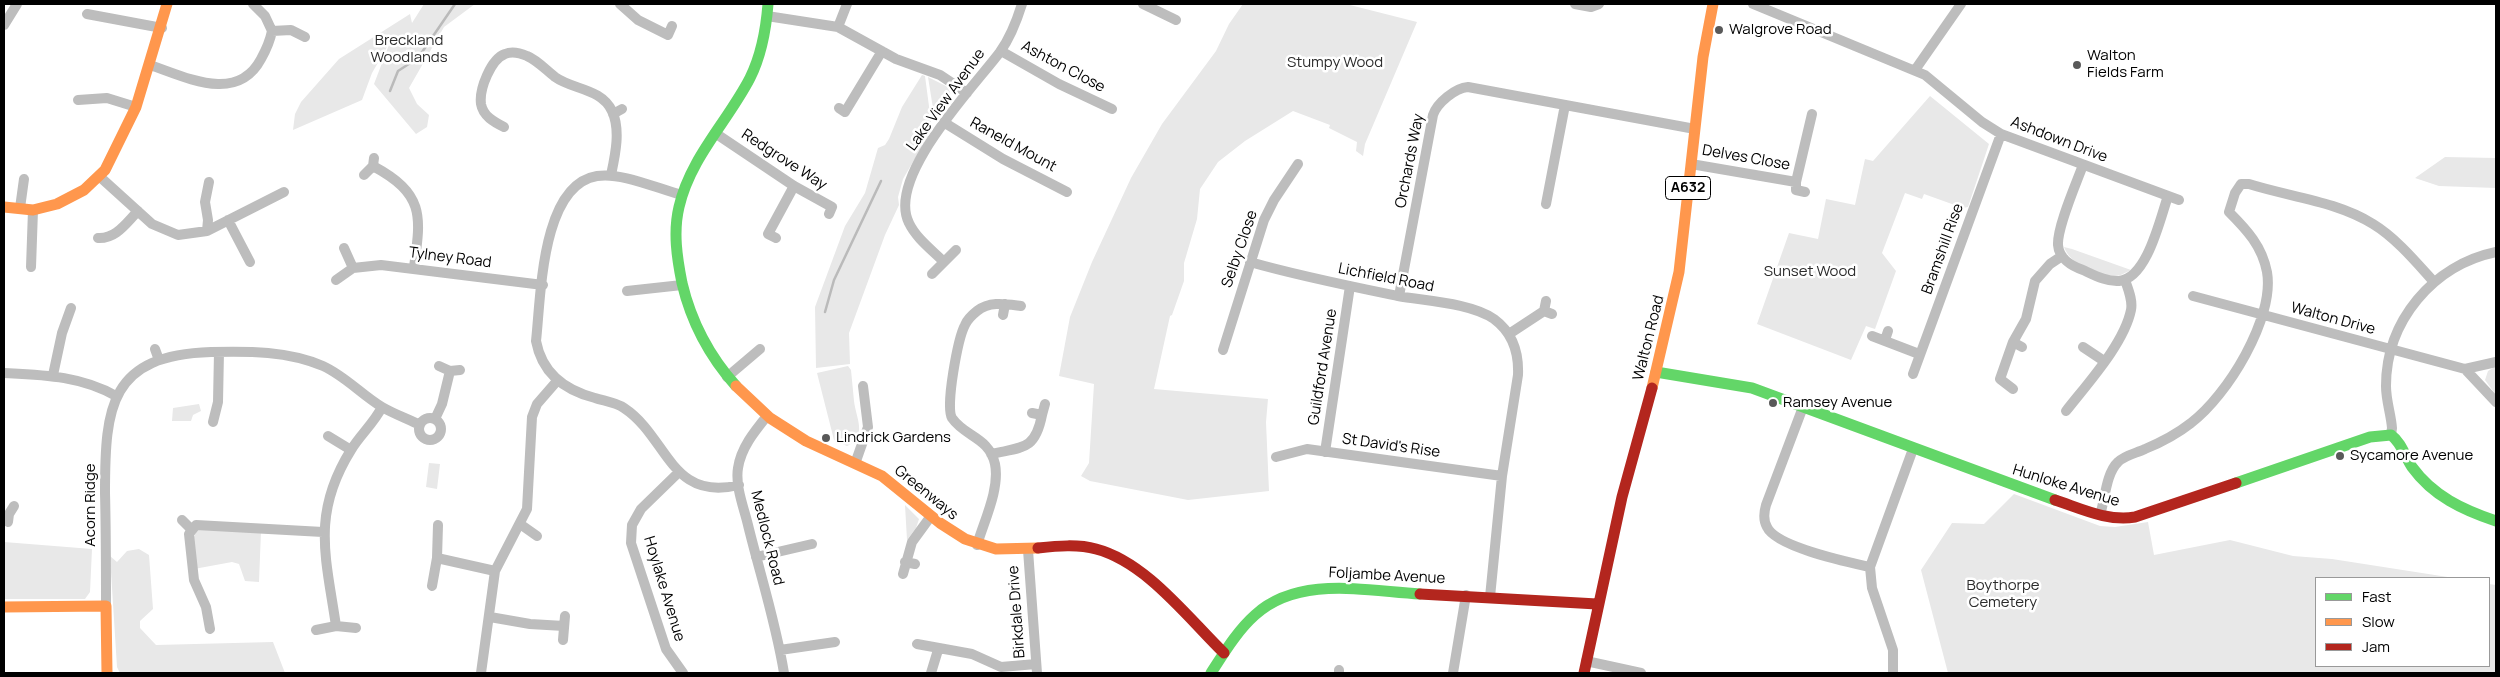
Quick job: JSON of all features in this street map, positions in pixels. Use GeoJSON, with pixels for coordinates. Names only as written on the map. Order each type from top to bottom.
{"type":"FeatureCollection","features":[{"type":"Feature","properties":{"kind":"street"},"geometry":{"type":"LineString","coordinates":[[4,25],[17,4]]}},
{"type":"Feature","properties":{"kind":"street"},"geometry":{"type":"LineString","coordinates":[[4,207],[34,210],[56,204],[84,190],[105,170],[136,107],[162,28],[167,4]]}},
{"type":"Feature","properties":{"kind":"street"},"geometry":{"type":"LineString","coordinates":[[150,65],[208,84],[228,85],[247,77],[256,67],[272,30],[266,16],[253,4]]}},
{"type":"Feature","properties":{"kind":"street"},"geometry":{"type":"LineString","coordinates":[[620,4],[633,17],[668,35],[672,26]]}},
{"type":"Feature","properties":{"kind":"street","name":"Greenways"},"geometry":{"type":"LineString","coordinates":[[768,4],[760,54],[743,88],[688,178],[682,195],[676,230],[682,285],[694,323],[709,351],[727,377],[742,395],[767,416],[796,435],[856,461],[884,478],[961,538],[977,545],[994,549],[1028,550],[1050,545],[1071,544],[1094,547],[1112,554],[1140,572],[1224,654]]}},
{"type":"Feature","properties":{"kind":"street"},"geometry":{"type":"LineString","coordinates":[[838,28],[847,4]]}},
{"type":"Feature","properties":{"kind":"street","name":"Lake View Avenue"},"geometry":{"type":"LineString","coordinates":[[944,262],[915,233],[908,222],[904,195],[914,169],[967,93],[1001,51],[1022,4]]}},
{"type":"Feature","properties":{"kind":"street"},"geometry":{"type":"LineString","coordinates":[[1143,4],[1176,20]]}},
{"type":"Feature","properties":{"kind":"street"},"geometry":{"type":"LineString","coordinates":[[1575,4],[1591,7],[1600,4]]}},
{"type":"Feature","properties":{"kind":"street","name":"Walton Road"},"geometry":{"type":"LineString","coordinates":[[1584,673],[1597,604],[1622,497],[1656,372],[1679,272],[1703,57],[1713,4]]}},
{"type":"Feature","properties":{"kind":"street"},"geometry":{"type":"LineString","coordinates":[[1753,4],[1914,70],[1961,4]]}},
{"type":"Feature","properties":{"kind":"street"},"geometry":{"type":"LineString","coordinates":[[87,14],[162,28]]}},
{"type":"Feature","properties":{"kind":"street"},"geometry":{"type":"LineString","coordinates":[[767,16],[838,28],[896,59],[940,75],[967,93]]}},
{"type":"Feature","properties":{"kind":"street"},"geometry":{"type":"LineString","coordinates":[[272,30],[291,30],[304,36]]}},
{"type":"Feature","properties":{"kind":"street"},"geometry":{"type":"LineString","coordinates":[[839,108],[845,112],[882,51]]}},
{"type":"Feature","properties":{"kind":"street","name":"Ashton Close"},"geometry":{"type":"LineString","coordinates":[[1001,51],[1059,84],[1112,110]]}},
{"type":"Feature","properties":{"kind":"street"},"geometry":{"type":"LineString","coordinates":[[504,127],[487,117],[481,104],[481,94],[491,67],[497,59],[504,54],[517,52],[529,57],[568,85],[587,89],[618,112],[611,176]]}},
{"type":"Feature","properties":{"kind":"street","name":"Ashdown Drive"},"geometry":{"type":"LineString","coordinates":[[1914,70],[1935,81],[1982,122],[2001,134],[2180,200]]}},
{"type":"Feature","properties":{"kind":"street","name":"Orchards Way"},"geometry":{"type":"LineString","coordinates":[[1399,296],[1433,115],[1439,104],[1458,90],[1468,87],[1695,129]]}},
{"type":"Feature","properties":{"kind":"street"},"geometry":{"type":"LineString","coordinates":[[78,100],[107,98],[136,107]]}},
{"type":"Feature","properties":{"kind":"street"},"geometry":{"type":"LineString","coordinates":[[1546,204],[1565,105]]}},
{"type":"Feature","properties":{"kind":"street","name":"Delves Close"},"geometry":{"type":"LineString","coordinates":[[1805,192],[1796,190],[1796,182],[1807,153],[1812,114]]}},
{"type":"Feature","properties":{"kind":"street","name":"Raneld Mount"},"geometry":{"type":"LineString","coordinates":[[946,123],[1003,159],[1067,192]]}},
{"type":"Feature","properties":{"kind":"street","name":"Redgrove Way"},"geometry":{"type":"LineString","coordinates":[[715,132],[794,186],[832,207],[829,214]]}},
{"type":"Feature","properties":{"kind":"street","name":"Bramshill Rise"},"geometry":{"type":"LineString","coordinates":[[1913,374],[2001,134]]}},
{"type":"Feature","properties":{"kind":"street"},"geometry":{"type":"LineString","coordinates":[[364,176],[374,162],[406,192],[416,206],[419,229],[414,268]]}},
{"type":"Feature","properties":{"kind":"street","name":"Selby Close"},"geometry":{"type":"LineString","coordinates":[[1223,350],[1267,214],[1298,164]]}},
{"type":"Feature","properties":{"kind":"street","name":"Delves Close"},"geometry":{"type":"LineString","coordinates":[[1691,164],[1796,182]]}},
{"type":"Feature","properties":{"kind":"street"},"geometry":{"type":"LineString","coordinates":[[2083,165],[2058,238],[2059,250],[2069,264],[2100,277],[2112,280],[2125,280],[2136,273],[2143,264],[2168,196]]}},
{"type":"Feature","properties":{"kind":"street"},"geometry":{"type":"LineString","coordinates":[[99,176],[152,224],[178,236],[207,231],[284,192]]}},
{"type":"Feature","properties":{"kind":"street"},"geometry":{"type":"LineString","coordinates":[[682,195],[611,176],[596,176],[584,180],[569,192],[562,202],[548,240],[536,341],[538,354],[557,382],[573,392],[623,407],[688,481],[711,489],[738,485]]}},
{"type":"Feature","properties":{"kind":"street"},"geometry":{"type":"LineString","coordinates":[[20,208],[24,179]]}},
{"type":"Feature","properties":{"kind":"street"},"geometry":{"type":"LineString","coordinates":[[207,231],[208,220],[205,202],[209,182]]}},
{"type":"Feature","properties":{"kind":"street"},"geometry":{"type":"LineString","coordinates":[[2100,515],[2115,465],[2122,458],[2175,435],[2204,411],[2235,372],[2251,342],[2261,314],[2267,285],[2265,265],[2254,238],[2229,212],[2235,193],[2241,184],[2249,184],[2328,206],[2373,224],[2396,242],[2434,282]]}},
{"type":"Feature","properties":{"kind":"street"},"geometry":{"type":"LineString","coordinates":[[776,238],[768,234],[794,186]]}},
{"type":"Feature","properties":{"kind":"street"},"geometry":{"type":"LineString","coordinates":[[31,267],[34,210]]}},
{"type":"Feature","properties":{"kind":"street"},"geometry":{"type":"LineString","coordinates":[[98,238],[107,239],[114,235],[138,211]]}},
{"type":"Feature","properties":{"kind":"street"},"geometry":{"type":"LineString","coordinates":[[228,220],[250,262]]}},
{"type":"Feature","properties":{"kind":"street"},"geometry":{"type":"LineString","coordinates":[[344,248],[353,268]]}},
{"type":"Feature","properties":{"kind":"street"},"geometry":{"type":"LineString","coordinates":[[932,274],[956,250]]}},
{"type":"Feature","properties":{"kind":"street"},"geometry":{"type":"LineString","coordinates":[[2496,252],[2463,262],[2434,282],[2406,313],[2390,350],[2386,386],[2392,428],[2391,435],[2397,440],[2412,468],[2433,492],[2453,505],[2496,521]]}},
{"type":"Feature","properties":{"kind":"street"},"geometry":{"type":"LineString","coordinates":[[2013,389],[2000,379],[2017,345],[2026,319],[2035,281],[2050,264],[2062,256]]}},
{"type":"Feature","properties":{"kind":"street","name":"Lichfield Road"},"geometry":{"type":"LineString","coordinates":[[1250,262],[1350,286],[1483,312],[1502,325],[1509,334],[1519,358],[1518,375],[1502,476],[1490,597]]}},
{"type":"Feature","properties":{"kind":"street","name":"Tylney Road"},"geometry":{"type":"LineString","coordinates":[[336,280],[353,268],[381,265],[543,285]]}},
{"type":"Feature","properties":{"kind":"street"},"geometry":{"type":"LineString","coordinates":[[2066,411],[2104,361],[2123,329],[2131,309],[2130,294],[2125,280]]}},
{"type":"Feature","properties":{"kind":"street"},"geometry":{"type":"LineString","coordinates":[[627,292],[682,285]]}},
{"type":"Feature","properties":{"kind":"street","name":"Guildford Avenue"},"geometry":{"type":"LineString","coordinates":[[1325,452],[1350,286]]}},
{"type":"Feature","properties":{"kind":"street","name":"Walton Drive"},"geometry":{"type":"LineString","coordinates":[[2193,296],[2464,369],[2495,362]]}},
{"type":"Feature","properties":{"kind":"street"},"geometry":{"type":"LineString","coordinates":[[1003,315],[1005,304]]}},
{"type":"Feature","properties":{"kind":"street"},"geometry":{"type":"LineString","coordinates":[[977,545],[996,479],[995,463],[985,443],[961,427],[951,417],[948,406],[948,379],[965,324],[970,316],[983,307],[1005,304],[1021,306]]}},
{"type":"Feature","properties":{"kind":"street"},"geometry":{"type":"LineString","coordinates":[[53,375],[62,332],[71,308]]}},
{"type":"Feature","properties":{"kind":"street"},"geometry":{"type":"LineString","coordinates":[[1509,334],[1547,309]]}},
{"type":"Feature","properties":{"kind":"street"},"geometry":{"type":"LineString","coordinates":[[1872,336],[1886,336],[1919,354]]}},
{"type":"Feature","properties":{"kind":"street"},"geometry":{"type":"LineString","coordinates":[[2083,347],[2104,361]]}},
{"type":"Feature","properties":{"kind":"street"},"geometry":{"type":"LineString","coordinates":[[155,349],[159,360]]}},
{"type":"Feature","properties":{"kind":"street"},"geometry":{"type":"LineString","coordinates":[[727,377],[760,350]]}},
{"type":"Feature","properties":{"kind":"street"},"geometry":{"type":"LineString","coordinates":[[201,421],[216,423],[219,352]]}},
{"type":"Feature","properties":{"kind":"street","name":"Acorn Ridge"},"geometry":{"type":"LineString","coordinates":[[107,673],[106,432],[116,396],[136,372],[159,360],[181,355],[219,352],[263,352],[300,358],[335,372],[382,407],[420,425],[421,435],[430,440],[441,433],[441,427],[435,419],[455,370],[439,366]]}},
{"type":"Feature","properties":{"kind":"street","name":"Walton Drive"},"geometry":{"type":"LineString","coordinates":[[2483,386],[2482,373],[2495,362]]}},
{"type":"Feature","properties":{"kind":"street","name":"Walton Drive"},"geometry":{"type":"LineString","coordinates":[[2464,369],[2483,386],[2496,402]]}},
{"type":"Feature","properties":{"kind":"street","name":"Hunloke Avenue"},"geometry":{"type":"LineString","coordinates":[[1656,372],[1752,388],[1913,449],[2100,515],[2123,519],[2135,517],[2370,437],[2391,435]]}},
{"type":"Feature","properties":{"kind":"street"},"geometry":{"type":"LineString","coordinates":[[4,373],[53,375],[89,383],[116,396]]}},
{"type":"Feature","properties":{"kind":"street"},"geometry":{"type":"LineString","coordinates":[[481,673],[495,571],[527,510],[532,417],[537,404],[557,382]]}},
{"type":"Feature","properties":{"kind":"street"},"geometry":{"type":"LineString","coordinates":[[856,461],[868,427],[863,386]]}},
{"type":"Feature","properties":{"kind":"street"},"geometry":{"type":"LineString","coordinates":[[991,454],[1026,447],[1032,442],[1039,430],[1037,414],[1044,404]]}},
{"type":"Feature","properties":{"kind":"street"},"geometry":{"type":"LineString","coordinates":[[336,626],[323,532],[331,491],[351,450],[376,418],[382,407]]}},
{"type":"Feature","properties":{"kind":"street"},"geometry":{"type":"LineString","coordinates":[[1803,407],[1766,505],[1764,515],[1766,526],[1770,533],[1791,544],[1824,556],[1870,567]]}},
{"type":"Feature","properties":{"kind":"street","name":"Medlock Road"},"geometry":{"type":"LineString","coordinates":[[767,416],[752,434],[741,455],[738,485],[780,650],[784,673]]}},
{"type":"Feature","properties":{"kind":"street"},"geometry":{"type":"LineString","coordinates":[[420,425],[426,419],[435,419]]}},
{"type":"Feature","properties":{"kind":"street"},"geometry":{"type":"LineString","coordinates":[[328,436],[351,450]]}},
{"type":"Feature","properties":{"kind":"street","name":"St David's Rise"},"geometry":{"type":"LineString","coordinates":[[1276,457],[1307,449],[1502,476]]}},
{"type":"Feature","properties":{"kind":"street"},"geometry":{"type":"LineString","coordinates":[[1893,673],[1893,650],[1872,588],[1870,567],[1913,449]]}},
{"type":"Feature","properties":{"kind":"street","name":"Hoylake Avenue"},"geometry":{"type":"LineString","coordinates":[[679,472],[641,509],[632,525],[632,543],[666,649],[680,672]]}},
{"type":"Feature","properties":{"kind":"street"},"geometry":{"type":"LineString","coordinates":[[903,574],[910,563],[912,542],[931,516]]}},
{"type":"Feature","properties":{"kind":"street"},"geometry":{"type":"LineString","coordinates":[[182,520],[192,530]]}},
{"type":"Feature","properties":{"kind":"street"},"geometry":{"type":"LineString","coordinates":[[210,629],[206,607],[194,580],[190,543],[192,530],[196,524],[256,524],[323,532]]}},
{"type":"Feature","properties":{"kind":"street"},"geometry":{"type":"LineString","coordinates":[[520,524],[537,536]]}},
{"type":"Feature","properties":{"kind":"street"},"geometry":{"type":"LineString","coordinates":[[432,586],[438,525]]}},
{"type":"Feature","properties":{"kind":"street"},"geometry":{"type":"LineString","coordinates":[[756,557],[809,548]]}},
{"type":"Feature","properties":{"kind":"street","name":"Birkdale Drive"},"geometry":{"type":"LineString","coordinates":[[1028,550],[1036,669]]}},
{"type":"Feature","properties":{"kind":"street"},"geometry":{"type":"LineString","coordinates":[[436,558],[495,571]]}},
{"type":"Feature","properties":{"kind":"street","name":"Foljambe Avenue"},"geometry":{"type":"LineString","coordinates":[[1211,673],[1250,619],[1274,600],[1298,591],[1322,588],[1597,604]]}},
{"type":"Feature","properties":{"kind":"street"},"geometry":{"type":"LineString","coordinates":[[1453,673],[1466,596]]}},
{"type":"Feature","properties":{"kind":"street"},"geometry":{"type":"LineString","coordinates":[[4,607],[106,606]]}},
{"type":"Feature","properties":{"kind":"street"},"geometry":{"type":"LineString","coordinates":[[490,617],[530,624],[564,621],[562,640]]}},
{"type":"Feature","properties":{"kind":"street"},"geometry":{"type":"LineString","coordinates":[[316,630],[336,626],[356,628]]}},
{"type":"Feature","properties":{"kind":"street"},"geometry":{"type":"LineString","coordinates":[[918,644],[938,650],[972,654],[1001,667],[1036,669]]}},
{"type":"Feature","properties":{"kind":"street"},"geometry":{"type":"LineString","coordinates":[[780,650],[832,646]]}},
{"type":"Feature","properties":{"kind":"street"},"geometry":{"type":"LineString","coordinates":[[931,673],[938,650]]}},
{"type":"Feature","properties":{"kind":"street"},"geometry":{"type":"LineString","coordinates":[[1586,661],[1641,673]]}},
{"type":"Feature","properties":{"kind":"green space","name":"Breckland Woodlands"},"geometry":{"type":"Polygon","coordinates":[[[424,4],[475,4],[444,27],[409,88],[417,104],[429,115],[427,127],[416,134],[374,84],[390,42],[372,73],[362,100],[293,130],[295,114],[301,102],[339,59],[410,14],[412,23],[424,4]]]}},
{"type":"Feature","properties":{"kind":"green space","name":"Stumpy Wood"},"geometry":{"type":"Polygon","coordinates":[[[1243,4],[1346,4],[1417,22],[1365,144],[1363,156],[1356,151],[1357,142],[1329,128],[1330,125],[1293,111],[1245,141],[1218,162],[1200,189],[1197,219],[1184,263],[1184,281],[1170,316],[1154,389],[1268,399],[1266,422],[1269,491],[1188,500],[1090,481],[1081,476],[1089,463],[1094,384],[1059,376],[1070,317],[1092,262],[1131,178],[1162,124],[1216,51],[1229,24],[1243,4]]]}},
{"type":"Feature","properties":{"kind":"green space"},"geometry":{"type":"Polygon","coordinates":[[[922,75],[925,76],[932,129],[903,179],[898,197],[899,205],[885,235],[849,333],[850,364],[816,368],[815,307],[845,226],[865,193],[878,148],[885,145],[889,139],[902,107],[922,75]]]}},
{"type":"Feature","properties":{"kind":"green space"},"geometry":{"type":"Polygon","coordinates":[[[928,77],[948,87],[950,92],[948,105],[935,121],[928,77]]]}},
{"type":"Feature","properties":{"kind":"green space","name":"Sunset Wood"},"geometry":{"type":"Polygon","coordinates":[[[1930,96],[1989,144],[1968,207],[1963,208],[1924,194],[1922,199],[1905,193],[1882,253],[1896,271],[1875,329],[1866,326],[1851,360],[1757,324],[1789,233],[1818,239],[1826,199],[1855,205],[1865,159],[1873,161],[1930,96]]]}},
{"type":"Feature","properties":{"kind":"green space"},"geometry":{"type":"Polygon","coordinates":[[[2445,157],[2496,158],[2496,188],[2439,186],[2415,178],[2445,157]]]}},
{"type":"Feature","properties":{"kind":"green space"},"geometry":{"type":"Polygon","coordinates":[[[2064,247],[2131,270],[2117,276],[2091,271],[2072,259],[2064,247]]]}},
{"type":"Feature","properties":{"kind":"green space"},"geometry":{"type":"Polygon","coordinates":[[[848,366],[851,370],[859,432],[857,438],[847,446],[834,440],[817,373],[848,366]]]}},
{"type":"Feature","properties":{"kind":"green space"},"geometry":{"type":"Polygon","coordinates":[[[2496,366],[2496,395],[2485,380],[2488,371],[2496,366]]]}},
{"type":"Feature","properties":{"kind":"green space"},"geometry":{"type":"Polygon","coordinates":[[[199,404],[201,411],[193,415],[191,421],[172,421],[173,408],[199,404]]]}},
{"type":"Feature","properties":{"kind":"green space"},"geometry":{"type":"Polygon","coordinates":[[[429,463],[440,464],[437,489],[426,487],[429,463]]]}},
{"type":"Feature","properties":{"kind":"green space","name":"Boythorpe Cemetery"},"geometry":{"type":"Polygon","coordinates":[[[2014,494],[2100,526],[2115,527],[2148,522],[2154,555],[2230,540],[2293,556],[2332,559],[2448,577],[2315,577],[2315,667],[2490,667],[2490,584],[2496,585],[2496,673],[1948,673],[1921,570],[1952,523],[1984,524],[2014,494]]]}},
{"type":"Feature","properties":{"kind":"green space"},"geometry":{"type":"Polygon","coordinates":[[[905,505],[919,519],[916,528],[907,540],[905,505]]]}},
{"type":"Feature","properties":{"kind":"green space"},"geometry":{"type":"Polygon","coordinates":[[[199,526],[261,531],[259,582],[245,581],[239,564],[232,562],[194,569],[192,541],[199,526]]]}},
{"type":"Feature","properties":{"kind":"green space"},"geometry":{"type":"Polygon","coordinates":[[[4,542],[92,549],[90,592],[85,599],[4,599],[4,542]]]}},
{"type":"Feature","properties":{"kind":"green space"},"geometry":{"type":"Polygon","coordinates":[[[139,549],[149,555],[153,609],[140,621],[140,628],[156,645],[273,642],[285,673],[120,673],[117,667],[110,556],[117,562],[127,551],[139,549]]]}},
{"type":"Feature","properties":{"kind":"waterway"},"geometry":{"type":"LineString","coordinates":[[390,91],[398,71],[418,58],[455,4]]}},
{"type":"Feature","properties":{"kind":"waterway"},"geometry":{"type":"LineString","coordinates":[[825,312],[834,280],[881,181]]}},
{"type":"Feature","properties":{"kind":"traffic: fast"},"geometry":{"type":"LineString","coordinates":[[736,386],[710,351],[696,325],[682,283],[676,245],[676,226],[684,189],[692,172],[710,140],[741,94],[758,60],[763,42],[768,4]]}},
{"type":"Feature","properties":{"kind":"traffic: fast"},"geometry":{"type":"LineString","coordinates":[[1656,372],[1752,388],[2055,500]]}},
{"type":"Feature","properties":{"kind":"traffic: fast"},"geometry":{"type":"LineString","coordinates":[[2236,483],[2370,437],[2391,435],[2401,446],[2412,467],[2429,486],[2460,507],[2496,521]]}},
{"type":"Feature","properties":{"kind":"traffic: fast"},"geometry":{"type":"LineString","coordinates":[[1211,673],[1231,642],[1248,621],[1273,602],[1292,594],[1334,588],[1420,594]]}},
{"type":"Feature","properties":{"kind":"traffic: slow"},"geometry":{"type":"LineString","coordinates":[[4,207],[33,210],[57,204],[84,190],[105,170],[136,107],[167,4]]}},
{"type":"Feature","properties":{"kind":"traffic: slow"},"geometry":{"type":"LineString","coordinates":[[1652,388],[1679,272],[1703,57],[1713,4]]}},
{"type":"Feature","properties":{"kind":"traffic: slow"},"geometry":{"type":"LineString","coordinates":[[736,386],[770,418],[806,441],[882,476],[940,523],[965,539],[996,549],[1038,548]]}},
{"type":"Feature","properties":{"kind":"traffic: slow"},"geometry":{"type":"LineString","coordinates":[[4,607],[106,606],[107,673]]}},
{"type":"Feature","properties":{"kind":"traffic: jam"},"geometry":{"type":"LineString","coordinates":[[1584,673],[1622,497],[1652,388]]}},
{"type":"Feature","properties":{"kind":"traffic: jam"},"geometry":{"type":"LineString","coordinates":[[2055,500],[2104,516],[2125,518],[2135,517],[2236,483]]}},
{"type":"Feature","properties":{"kind":"traffic: jam"},"geometry":{"type":"LineString","coordinates":[[1038,548],[1082,546],[1114,556],[1132,566],[1149,578],[1181,608],[1224,653]]}},
{"type":"Feature","properties":{"kind":"traffic: jam"},"geometry":{"type":"LineString","coordinates":[[1420,594],[1597,604]]}},
{"type":"Feature","properties":{"kind":"place","name":"Walgrove Road"},"geometry":{"type":"Point","coordinates":[1719,30]}},
{"type":"Feature","properties":{"kind":"place","name":"Walton Fields Farm"},"geometry":{"type":"Point","coordinates":[2077,65]}},
{"type":"Feature","properties":{"kind":"place","name":"Ramsey Avenue"},"geometry":{"type":"Point","coordinates":[1773,403]}},
{"type":"Feature","properties":{"kind":"place","name":"Lindrick Gardens"},"geometry":{"type":"Point","coordinates":[826,438]}},
{"type":"Feature","properties":{"kind":"place","name":"Sycamore Avenue"},"geometry":{"type":"Point","coordinates":[2340,456]}}]}
